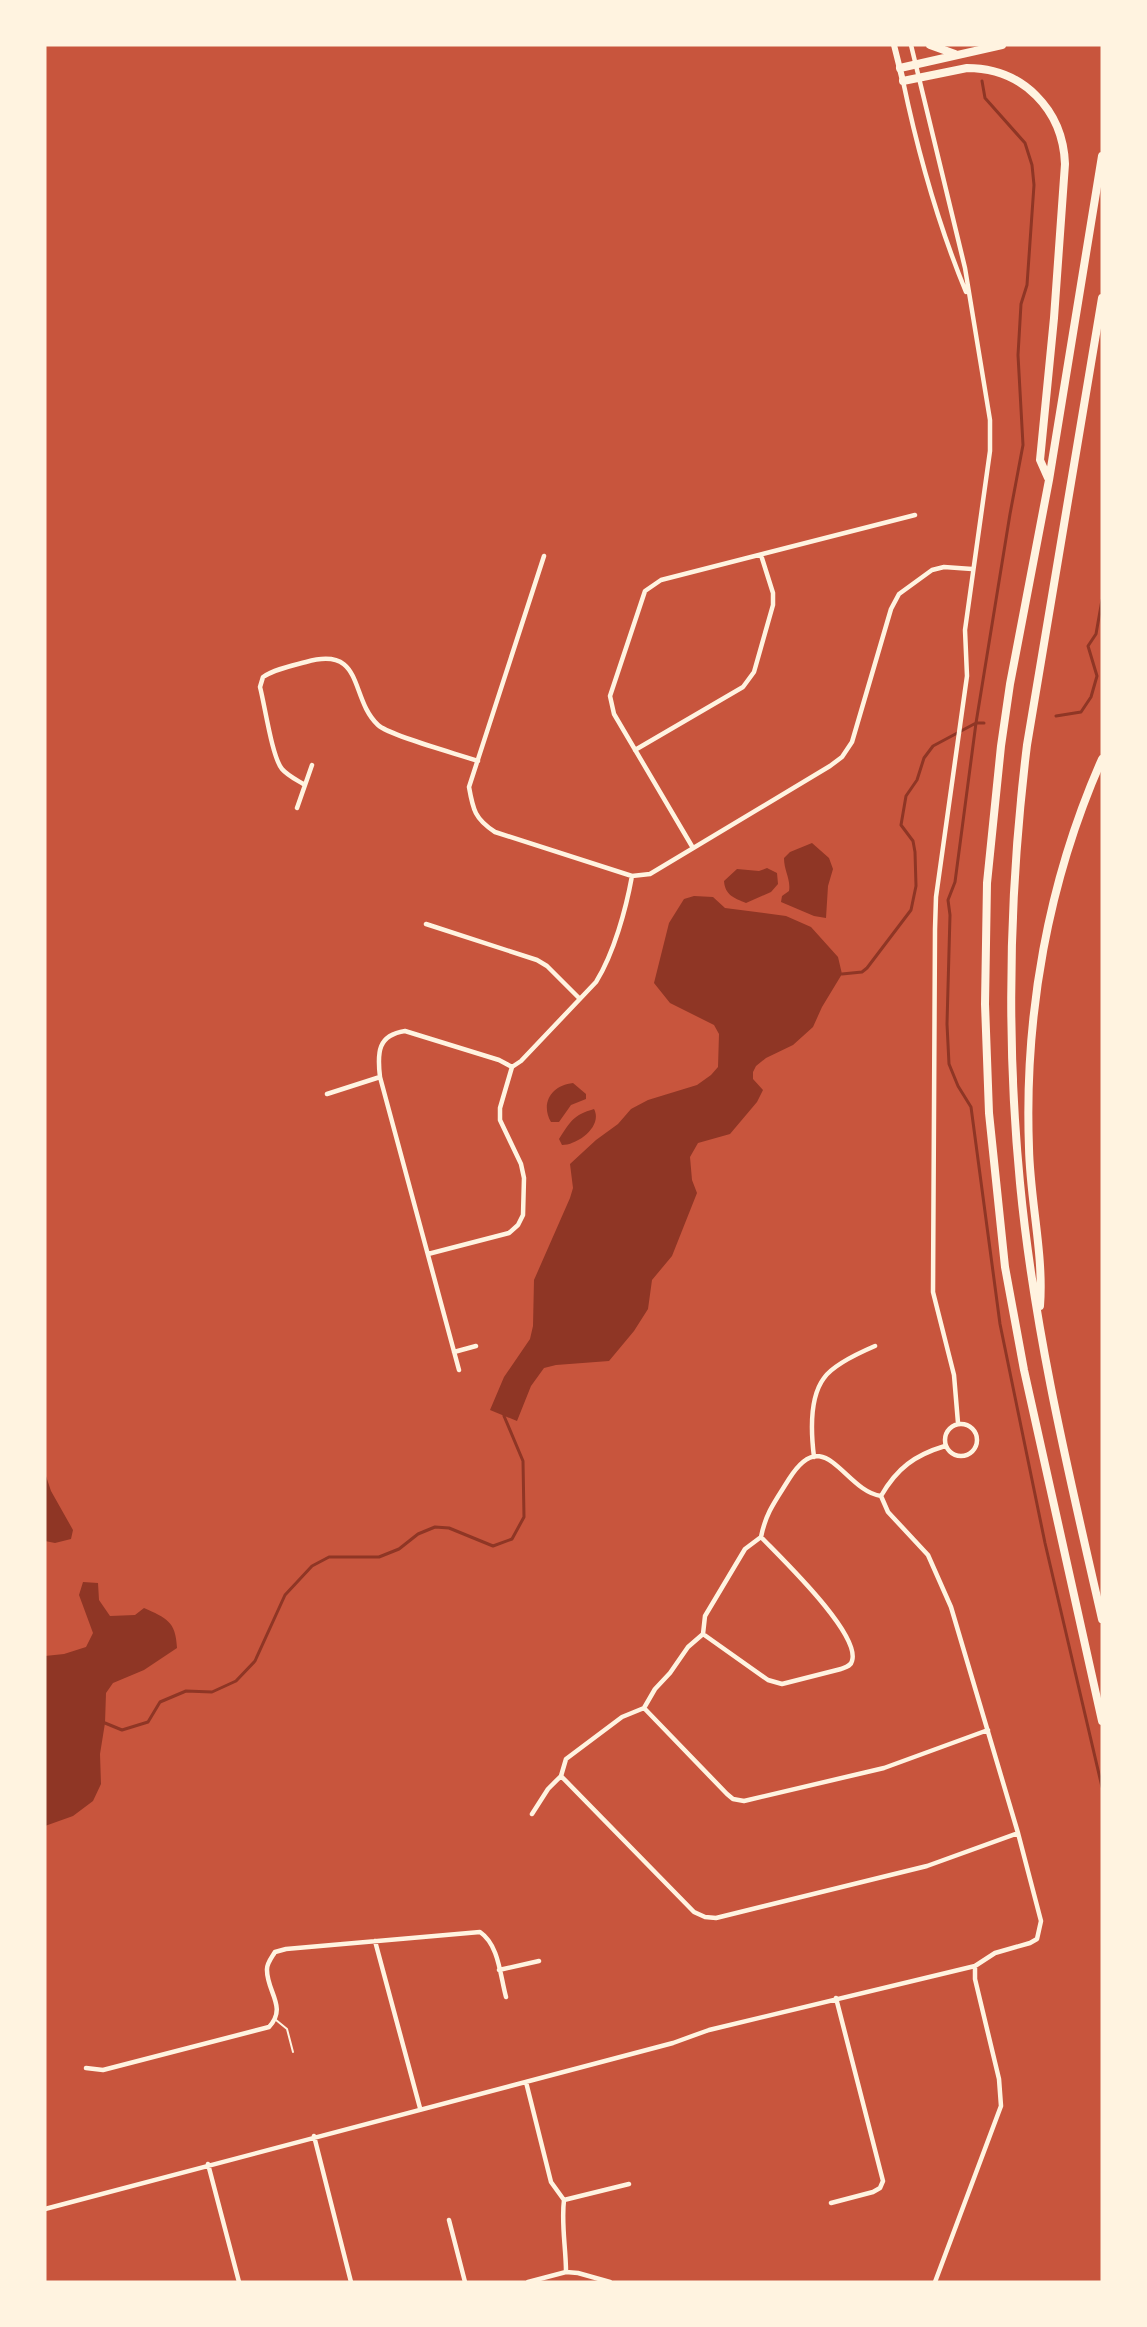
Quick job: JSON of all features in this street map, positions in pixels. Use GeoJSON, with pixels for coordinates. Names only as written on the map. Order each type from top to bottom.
{"type":"FeatureCollection","features":[{"type":"Feature","properties":{"kind":"highway"},"geometry":{"type":"LineString","coordinates":[[930,45],[959,55]]}},
{"type":"Feature","properties":{"kind":"highway"},"geometry":{"type":"LineString","coordinates":[[900,68],[1002,45]]}},
{"type":"Feature","properties":{"kind":"highway"},"geometry":{"type":"LineString","coordinates":[[903,81],[967,68],[984,69],[1002,74],[1023,84],[1041,99],[1054,118],[1060,133],[1065,164],[1054,318],[1040,460],[1048,480]]}},
{"type":"Feature","properties":{"kind":"highway"},"geometry":{"type":"LineString","coordinates":[[1102,156],[1048,480],[1016,650],[1001,746],[987,883],[987,1061],[994,1175],[1011,1303],[1102,1720]]}},
{"type":"Feature","properties":{"kind":"highway"},"geometry":{"type":"LineString","coordinates":[[1102,298],[1034,701],[1019,819],[1013,899],[1011,1025],[1020,1184],[1039,1320],[1072,1489],[1102,1619]]}},
{"type":"Feature","properties":{"kind":"highway"},"geometry":{"type":"LineString","coordinates":[[1039,1320],[1042,1285],[1029,1167],[1028,1129],[1032,1021],[1054,902],[1076,826],[1102,759]]}},
{"type":"Feature","properties":{"kind":"main road"},"geometry":{"type":"LineString","coordinates":[[894,45],[903,81]]}},
{"type":"Feature","properties":{"kind":"street"},"geometry":{"type":"LineString","coordinates":[[911,45],[965,268],[990,420],[990,451],[965,630],[967,664],[962,710],[936,897],[933,1292],[954,1375],[958,1423]]}},
{"type":"Feature","properties":{"kind":"street"},"geometry":{"type":"LineString","coordinates":[[903,81],[917,146],[930,190],[970,300]]}},
{"type":"Feature","properties":{"kind":"street"},"geometry":{"type":"LineString","coordinates":[[693,848],[614,714],[610,696],[645,591],[661,580],[915,515]]}},
{"type":"Feature","properties":{"kind":"street"},"geometry":{"type":"LineString","coordinates":[[635,750],[742,687],[754,672],[773,605],[773,593],[761,555]]}},
{"type":"Feature","properties":{"kind":"street"},"geometry":{"type":"LineString","coordinates":[[544,556],[469,787],[472,808],[480,823],[495,832],[632,876],[650,874],[842,757],[852,742],[891,609],[899,594],[933,570],[944,567],[972,569]]}},
{"type":"Feature","properties":{"kind":"street"},"geometry":{"type":"LineString","coordinates":[[305,785],[289,776],[275,756],[260,687],[262,678],[272,671],[317,658],[342,662],[354,675],[371,716],[385,730],[478,760]]}},
{"type":"Feature","properties":{"kind":"street"},"geometry":{"type":"LineString","coordinates":[[297,808],[312,765]]}},
{"type":"Feature","properties":{"kind":"street"},"geometry":{"type":"LineString","coordinates":[[428,1254],[509,1233],[518,1225],[523,1215],[524,1178],[521,1164],[500,1120],[500,1108],[507,1077],[512,1067],[521,1061],[596,982],[604,969],[629,897],[632,876]]}},
{"type":"Feature","properties":{"kind":"street"},"geometry":{"type":"LineString","coordinates":[[426,924],[537,960],[547,966],[580,999]]}},
{"type":"Feature","properties":{"kind":"street"},"geometry":{"type":"LineString","coordinates":[[459,1370],[380,1077],[378,1059],[382,1043],[392,1033],[405,1031],[499,1060],[512,1067]]}},
{"type":"Feature","properties":{"kind":"street"},"geometry":{"type":"LineString","coordinates":[[327,1094],[380,1077]]}},
{"type":"Feature","properties":{"kind":"street"},"geometry":{"type":"LineString","coordinates":[[454,1352],[476,1346]]}},
{"type":"Feature","properties":{"kind":"street"},"geometry":{"type":"LineString","coordinates":[[814,1457],[812,1440],[818,1388],[825,1375],[860,1352],[875,1346]]}},
{"type":"Feature","properties":{"kind":"street"},"geometry":{"type":"LineString","coordinates":[[958,1423],[969,1425],[977,1440],[973,1450],[964,1456],[958,1456],[945,1446],[946,1431],[958,1423]]}},
{"type":"Feature","properties":{"kind":"street"},"geometry":{"type":"LineString","coordinates":[[881,1496],[887,1485],[910,1462],[922,1453],[945,1446]]}},
{"type":"Feature","properties":{"kind":"street"},"geometry":{"type":"LineString","coordinates":[[532,1814],[543,1796],[561,1776],[566,1759],[622,1717],[644,1708],[655,1689],[670,1673],[688,1647],[703,1634],[705,1616],[745,1549],[761,1537],[765,1517],[798,1465],[814,1457],[827,1458],[835,1462],[861,1489],[872,1495],[881,1496]]}},
{"type":"Feature","properties":{"kind":"street"},"geometry":{"type":"LineString","coordinates":[[45,2209],[208,2164],[673,2043],[709,2030],[975,1966],[995,1953],[1036,1939],[1041,1921],[1018,1833],[946,1593],[928,1555],[888,1512],[881,1496]]}},
{"type":"Feature","properties":{"kind":"street"},"geometry":{"type":"LineString","coordinates":[[703,1634],[768,1680],[782,1684],[849,1666],[853,1659],[852,1651],[836,1619],[761,1537]]}},
{"type":"Feature","properties":{"kind":"street"},"geometry":{"type":"LineString","coordinates":[[644,1708],[727,1794],[733,1799],[744,1801],[884,1768],[988,1730]]}},
{"type":"Feature","properties":{"kind":"street"},"geometry":{"type":"LineString","coordinates":[[561,1776],[693,1912],[705,1917],[716,1918],[927,1866],[1018,1833]]}},
{"type":"Feature","properties":{"kind":"street"},"geometry":{"type":"LineString","coordinates":[[86,2068],[103,2070],[269,2027],[276,2020],[278,2013],[267,1970],[275,1952],[480,1932],[488,1938],[493,1947],[506,1997]]}},
{"type":"Feature","properties":{"kind":"street"},"geometry":{"type":"LineString","coordinates":[[375,1941],[420,2109]]}},
{"type":"Feature","properties":{"kind":"street"},"geometry":{"type":"LineString","coordinates":[[499,1971],[539,1961]]}},
{"type":"Feature","properties":{"kind":"street"},"geometry":{"type":"LineString","coordinates":[[935,2282],[1001,2106],[1000,2087],[975,1979],[975,1966]]}},
{"type":"Feature","properties":{"kind":"street"},"geometry":{"type":"LineString","coordinates":[[831,2203],[873,2192],[880,2188],[883,2181],[836,1998]]}},
{"type":"Feature","properties":{"kind":"street"},"geometry":{"type":"LineString","coordinates":[[526,2082],[551,2182],[564,2200],[562,2219],[566,2272]]}},
{"type":"Feature","properties":{"kind":"street"},"geometry":{"type":"LineString","coordinates":[[314,2136],[351,2282]]}},
{"type":"Feature","properties":{"kind":"street"},"geometry":{"type":"LineString","coordinates":[[208,2164],[239,2282]]}},
{"type":"Feature","properties":{"kind":"street"},"geometry":{"type":"LineString","coordinates":[[564,2200],[629,2184]]}},
{"type":"Feature","properties":{"kind":"street"},"geometry":{"type":"LineString","coordinates":[[449,2220],[465,2282]]}},
{"type":"Feature","properties":{"kind":"street"},"geometry":{"type":"LineString","coordinates":[[528,2282],[566,2272],[610,2282]]}},
{"type":"Feature","properties":{"kind":"lane"},"geometry":{"type":"LineString","coordinates":[[276,2020],[286,2029],[293,2052]]}},
{"type":"Feature","properties":{"kind":"shaded area"},"geometry":{"type":"Polygon","coordinates":[[[812,843],[829,858],[833,869],[828,886],[826,918],[814,916],[781,902],[782,896],[789,891],[784,858],[790,852],[812,843]]]}},
{"type":"Feature","properties":{"kind":"shaded area"},"geometry":{"type":"Polygon","coordinates":[[[767,868],[777,873],[778,884],[771,892],[746,903],[734,898],[726,890],[724,881],[737,869],[759,871],[767,868]]]}},
{"type":"Feature","properties":{"kind":"shaded area"},"geometry":{"type":"Polygon","coordinates":[[[694,896],[713,897],[725,908],[786,916],[811,927],[838,957],[842,974],[813,1027],[793,1045],[766,1058],[756,1066],[753,1079],[763,1090],[757,1102],[730,1134],[698,1143],[690,1157],[692,1180],[697,1193],[672,1256],[652,1280],[648,1309],[634,1331],[609,1361],[544,1368],[531,1386],[517,1421],[490,1410],[504,1377],[530,1339],[533,1326],[534,1280],[570,1198],[573,1188],[570,1164],[618,1124],[631,1109],[648,1100],[697,1085],[718,1067],[719,1034],[714,1025],[670,1003],[654,983],[669,923],[684,899],[694,896]]]}},
{"type":"Feature","properties":{"kind":"shaded area"},"geometry":{"type":"Polygon","coordinates":[[[573,1083],[586,1094],[586,1099],[571,1105],[559,1122],[551,1122],[547,1108],[550,1096],[559,1087],[573,1083]]]}},
{"type":"Feature","properties":{"kind":"shaded area"},"geometry":{"type":"Polygon","coordinates":[[[594,1109],[596,1115],[592,1128],[575,1142],[562,1145],[559,1139],[570,1123],[577,1116],[594,1109]]]}},
{"type":"Feature","properties":{"kind":"shaded area"},"geometry":{"type":"Polygon","coordinates":[[[45,1473],[51,1491],[73,1530],[71,1539],[55,1543],[45,1541],[45,1473]]]}},
{"type":"Feature","properties":{"kind":"shaded area"},"geometry":{"type":"Polygon","coordinates":[[[83,1582],[98,1583],[99,1600],[110,1616],[135,1615],[144,1608],[164,1618],[175,1632],[177,1648],[144,1670],[113,1683],[106,1693],[105,1723],[100,1754],[101,1784],[93,1801],[73,1816],[45,1826],[45,1656],[64,1654],[86,1647],[93,1633],[79,1595],[83,1582]]]}},
{"type":"Feature","properties":{"kind":"waterway"},"geometry":{"type":"LineString","coordinates":[[982,81],[985,98],[1025,143],[1032,165],[1034,185],[1027,285],[1021,304],[1018,355],[1023,445],[976,723],[955,882],[948,900],[950,915],[947,1024],[949,1064],[958,1086],[971,1107],[1000,1324],[1045,1543],[1102,1787]]}},
{"type":"Feature","properties":{"kind":"waterway"},"geometry":{"type":"LineString","coordinates":[[1056,716],[1081,712],[1091,697],[1097,676],[1088,646],[1096,634],[1102,600]]}},
{"type":"Feature","properties":{"kind":"waterway"},"geometry":{"type":"LineString","coordinates":[[842,974],[862,972],[867,968],[911,910],[916,886],[915,852],[913,841],[901,825],[906,796],[917,780],[924,758],[933,746],[976,723],[984,723]]}},
{"type":"Feature","properties":{"kind":"waterway"},"geometry":{"type":"LineString","coordinates":[[105,1723],[122,1730],[148,1722],[160,1702],[186,1691],[212,1692],[236,1681],[255,1661],[285,1595],[312,1566],[329,1557],[379,1557],[399,1549],[418,1534],[435,1527],[449,1528],[493,1546],[512,1539],[524,1517],[523,1461],[504,1416]]}}]}
